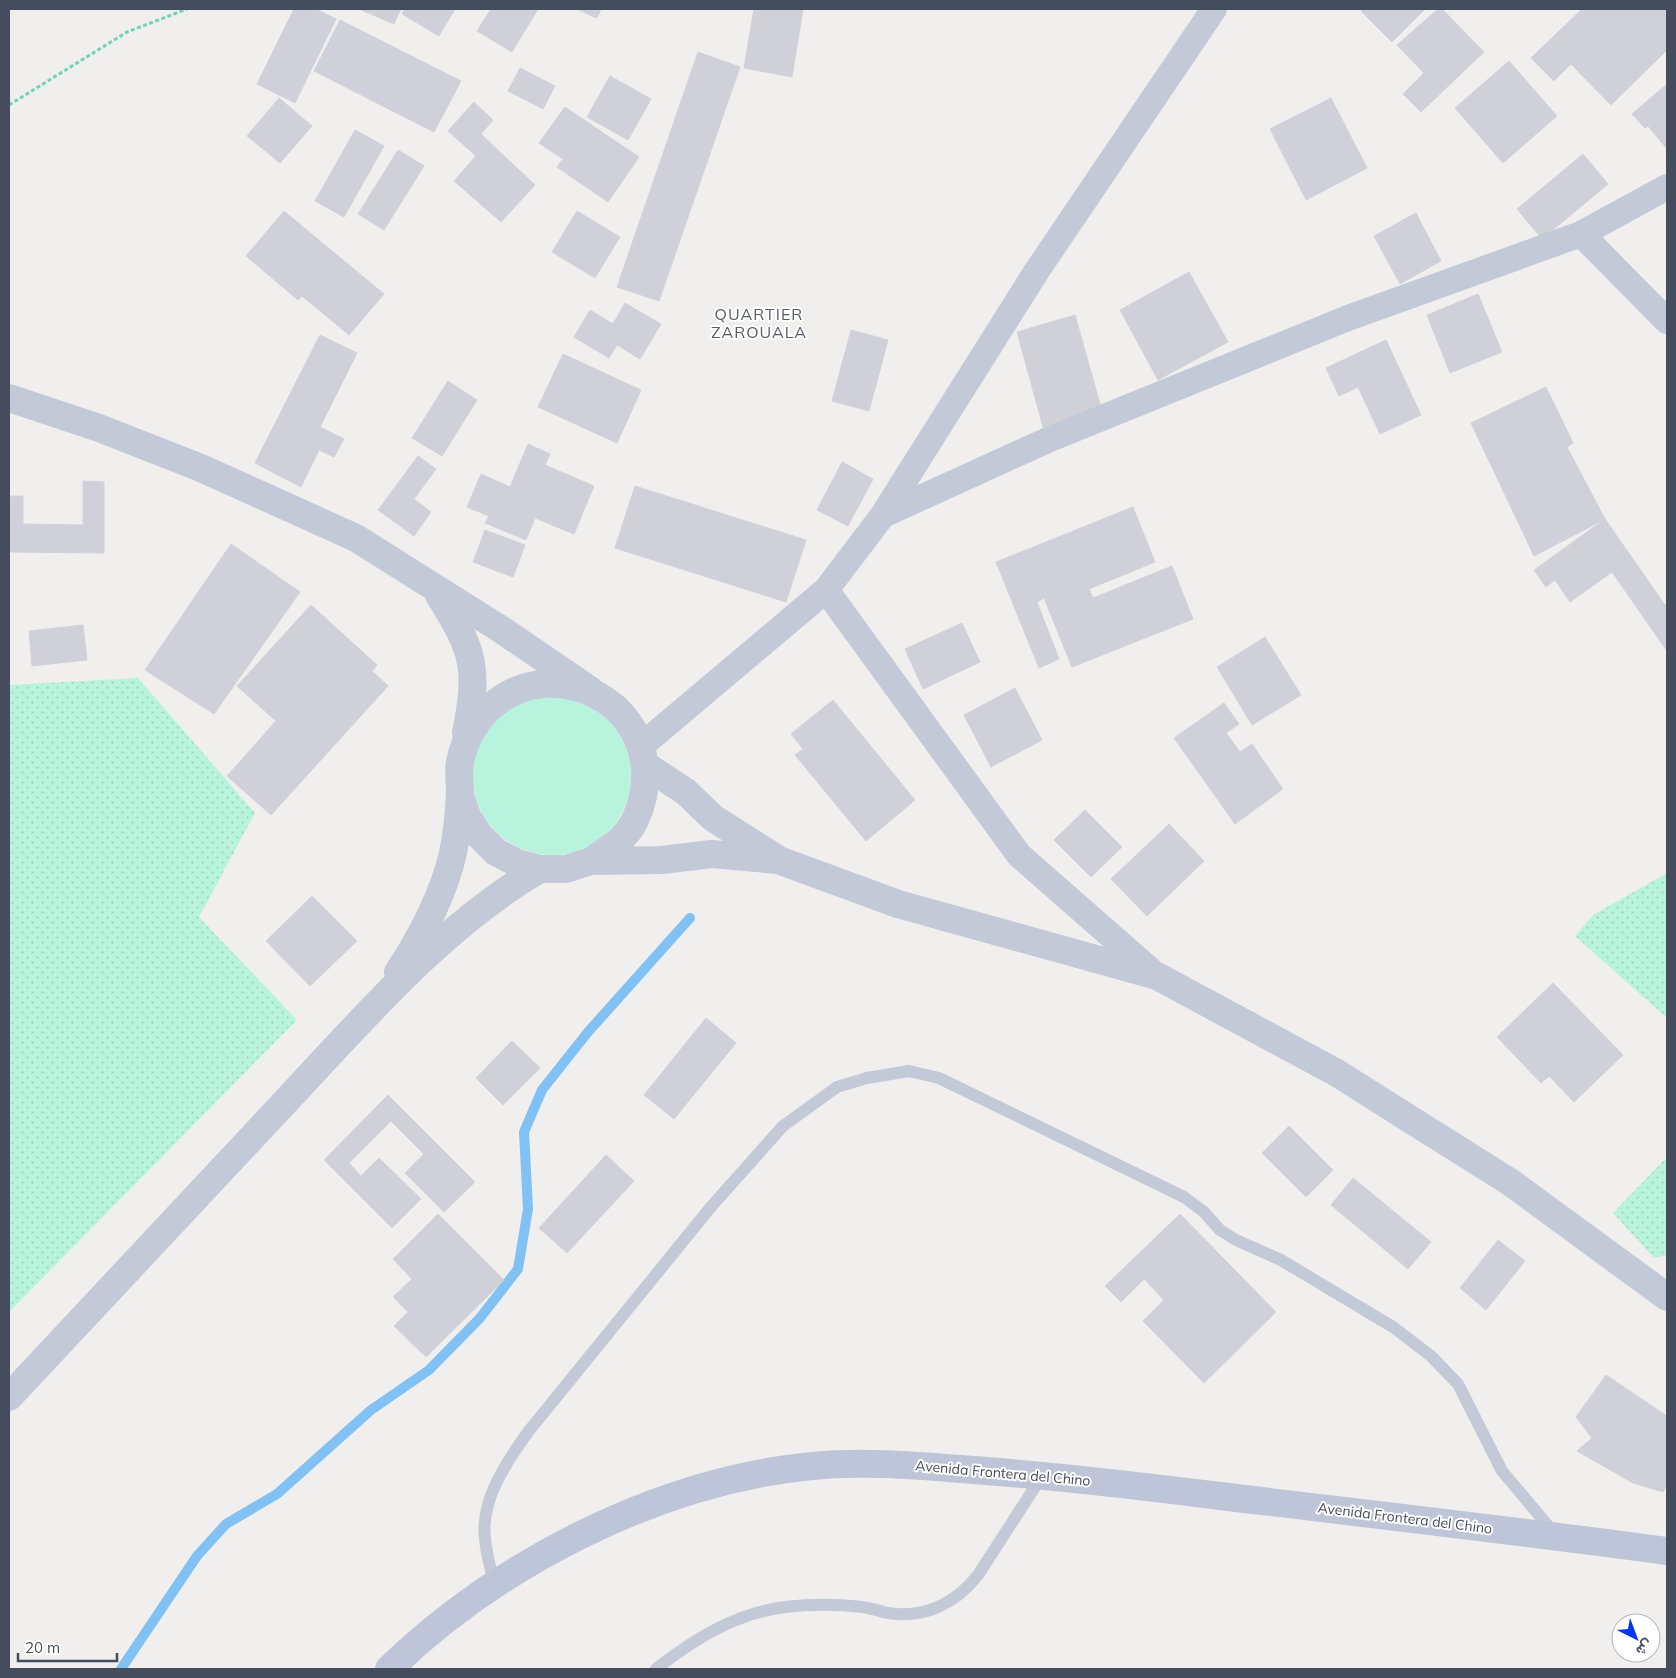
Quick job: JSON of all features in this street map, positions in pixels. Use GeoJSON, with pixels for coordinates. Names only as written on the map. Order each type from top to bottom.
{"type":"FeatureCollection","features":[{"type":"Feature","properties":{"kind":"main road","name":"Avenida Frontera del Chino"},"geometry":{"type":"LineString","coordinates":[[392,1668],[438,1626],[494,1584],[596,1528],[702,1488],[753,1476],[812,1466],[862,1464],[1044,1474],[1667,1551]]}},
{"type":"Feature","properties":{"kind":"street"},"geometry":{"type":"LineString","coordinates":[[643,755],[826,590],[883,515],[1036,272],[1214,9]]}},
{"type":"Feature","properties":{"kind":"street"},"geometry":{"type":"LineString","coordinates":[[883,515],[1050,439],[1348,318],[1581,234],[1667,187]]}},
{"type":"Feature","properties":{"kind":"street"},"geometry":{"type":"LineString","coordinates":[[1581,234],[1667,321]]}},
{"type":"Feature","properties":{"kind":"street"},"geometry":{"type":"LineString","coordinates":[[9,398],[100,428],[192,464],[356,538],[502,630],[612,704],[629,723],[643,755],[644,794],[634,822],[616,845],[591,861],[566,869],[540,869],[516,863],[496,852],[479,835],[467,816],[460,794]]}},
{"type":"Feature","properties":{"kind":"street"},"geometry":{"type":"LineString","coordinates":[[375,1006],[413,950],[435,905],[453,853],[460,794],[459,764],[474,693],[472,657],[459,627],[436,589]]}},
{"type":"Feature","properties":{"kind":"street"},"geometry":{"type":"LineString","coordinates":[[826,590],[1018,855],[1157,976],[1337,1073],[1416,1122],[1510,1182],[1667,1297]]}},
{"type":"Feature","properties":{"kind":"street"},"geometry":{"type":"LineString","coordinates":[[459,764],[467,737],[483,713],[506,695],[533,685],[543,684],[562,683],[590,690]]}},
{"type":"Feature","properties":{"kind":"street"},"geometry":{"type":"LineString","coordinates":[[643,755],[713,818],[781,861],[898,904],[1157,976]]}},
{"type":"Feature","properties":{"kind":"street"},"geometry":{"type":"LineString","coordinates":[[591,861],[662,860],[712,854],[781,861]]}},
{"type":"Feature","properties":{"kind":"street"},"geometry":{"type":"LineString","coordinates":[[9,1397],[375,1006],[465,922],[491,901],[540,869]]}},
{"type":"Feature","properties":{"kind":"lane"},"geometry":{"type":"LineString","coordinates":[[494,1584],[484,1538],[485,1512],[508,1460],[534,1424],[710,1208],[783,1126],[837,1087],[866,1078],[909,1071],[940,1078],[1167,1188],[1204,1212],[1220,1230],[1236,1240],[1281,1260],[1393,1327],[1431,1356],[1458,1384],[1502,1470],[1557,1536]]}},
{"type":"Feature","properties":{"kind":"lane"},"geometry":{"type":"LineString","coordinates":[[656,1669],[708,1632],[758,1613],[810,1605],[863,1607],[906,1614],[939,1607],[967,1588],[978,1575],[1044,1474]]}},
{"type":"Feature","properties":{"kind":"path"},"geometry":{"type":"LineString","coordinates":[[9,105],[127,32],[187,9]]}},
{"type":"Feature","properties":{"kind":"green space"},"geometry":{"type":"Polygon","coordinates":[[[138,678],[255,813],[199,917],[297,1020],[9,1312],[9,685],[138,678]]]}},
{"type":"Feature","properties":{"kind":"green space"},"geometry":{"type":"Polygon","coordinates":[[[552,697],[582,703],[608,720],[625,746],[631,776],[625,806],[608,832],[582,849],[552,855],[522,849],[496,832],[479,806],[473,776],[479,746],[496,720],[522,703],[552,697]]]}},
{"type":"Feature","properties":{"kind":"green space"},"geometry":{"type":"Polygon","coordinates":[[[1667,873],[1667,1018],[1575,936],[1593,915],[1667,873]]]}},
{"type":"Feature","properties":{"kind":"green space"},"geometry":{"type":"Polygon","coordinates":[[[1667,1157],[1667,1255],[1654,1258],[1613,1213],[1667,1157]]]}},
{"type":"Feature","properties":{"kind":"building"},"geometry":{"type":"Polygon","coordinates":[[[294,9],[316,9],[336,19],[295,103],[257,84],[294,9]]]}},
{"type":"Feature","properties":{"kind":"building"},"geometry":{"type":"Polygon","coordinates":[[[359,9],[401,9],[394,24],[359,9]]]}},
{"type":"Feature","properties":{"kind":"building"},"geometry":{"type":"Polygon","coordinates":[[[405,9],[455,9],[439,36],[402,14],[405,9]]]}},
{"type":"Feature","properties":{"kind":"building"},"geometry":{"type":"Polygon","coordinates":[[[491,9],[538,9],[512,52],[477,31],[491,9]]]}},
{"type":"Feature","properties":{"kind":"building"},"geometry":{"type":"Polygon","coordinates":[[[576,9],[601,9],[597,18],[576,9]]]}},
{"type":"Feature","properties":{"kind":"building"},"geometry":{"type":"Polygon","coordinates":[[[754,9],[803,9],[792,77],[744,68],[754,9]]]}},
{"type":"Feature","properties":{"kind":"building"},"geometry":{"type":"Polygon","coordinates":[[[1363,9],[1425,9],[1392,42],[1361,11],[1363,9]]]}},
{"type":"Feature","properties":{"kind":"building"},"geometry":{"type":"Polygon","coordinates":[[[1438,9],[1442,9],[1484,52],[1421,112],[1403,94],[1424,73],[1397,45],[1438,9]]]}},
{"type":"Feature","properties":{"kind":"building"},"geometry":{"type":"Polygon","coordinates":[[[1582,9],[1667,9],[1667,50],[1611,105],[1571,64],[1554,81],[1531,58],[1582,9]]]}},
{"type":"Feature","properties":{"kind":"building"},"geometry":{"type":"Polygon","coordinates":[[[340,20],[461,81],[434,132],[314,71],[340,20]]]}},
{"type":"Feature","properties":{"kind":"building"},"geometry":{"type":"Polygon","coordinates":[[[698,52],[740,67],[659,301],[617,287],[698,52]]]}},
{"type":"Feature","properties":{"kind":"building"},"geometry":{"type":"Polygon","coordinates":[[[1509,61],[1557,116],[1503,163],[1455,108],[1509,61]]]}},
{"type":"Feature","properties":{"kind":"building"},"geometry":{"type":"Polygon","coordinates":[[[520,68],[555,86],[543,109],[508,91],[520,68]]]}},
{"type":"Feature","properties":{"kind":"building"},"geometry":{"type":"Polygon","coordinates":[[[610,76],[651,99],[628,140],[587,117],[610,76]]]}},
{"type":"Feature","properties":{"kind":"building"},"geometry":{"type":"Polygon","coordinates":[[[1667,84],[1667,149],[1648,126],[1645,128],[1632,114],[1667,84]]]}},
{"type":"Feature","properties":{"kind":"building"},"geometry":{"type":"Polygon","coordinates":[[[279,98],[312,126],[280,163],[247,136],[279,98]]]}},
{"type":"Feature","properties":{"kind":"building"},"geometry":{"type":"Polygon","coordinates":[[[1331,98],[1367,168],[1306,200],[1270,129],[1331,98]]]}},
{"type":"Feature","properties":{"kind":"building"},"geometry":{"type":"Polygon","coordinates":[[[474,102],[493,120],[481,134],[535,185],[501,222],[454,181],[476,156],[448,131],[474,102]]]}},
{"type":"Feature","properties":{"kind":"building"},"geometry":{"type":"Polygon","coordinates":[[[565,107],[639,157],[608,202],[557,167],[563,159],[539,143],[565,107]]]}},
{"type":"Feature","properties":{"kind":"building"},"geometry":{"type":"Polygon","coordinates":[[[355,130],[384,146],[344,217],[315,201],[355,130]]]}},
{"type":"Feature","properties":{"kind":"building"},"geometry":{"type":"Polygon","coordinates":[[[398,150],[424,166],[384,230],[358,214],[398,150]]]}},
{"type":"Feature","properties":{"kind":"building"},"geometry":{"type":"Polygon","coordinates":[[[1583,154],[1608,184],[1542,239],[1517,209],[1583,154]]]}},
{"type":"Feature","properties":{"kind":"building"},"geometry":{"type":"Polygon","coordinates":[[[284,211],[384,294],[349,335],[302,296],[298,300],[246,256],[284,211]]]}},
{"type":"Feature","properties":{"kind":"building"},"geometry":{"type":"Polygon","coordinates":[[[577,211],[620,237],[595,278],[552,252],[577,211]]]}},
{"type":"Feature","properties":{"kind":"building"},"geometry":{"type":"Polygon","coordinates":[[[1416,213],[1441,261],[1400,284],[1374,236],[1416,213]]]}},
{"type":"Feature","properties":{"kind":"building"},"geometry":{"type":"Polygon","coordinates":[[[1189,272],[1228,342],[1158,380],[1120,310],[1189,272]]]}},
{"type":"Feature","properties":{"kind":"building"},"geometry":{"type":"Polygon","coordinates":[[[1478,294],[1502,352],[1450,373],[1427,315],[1478,294]]]}},
{"type":"Feature","properties":{"kind":"building"},"geometry":{"type":"Polygon","coordinates":[[[625,303],[661,324],[640,359],[617,345],[609,358],[574,337],[590,310],[613,324],[625,303]]]}},
{"type":"Feature","properties":{"kind":"building"},"geometry":{"type":"Polygon","coordinates":[[[1075,315],[1102,411],[1043,427],[1017,332],[1075,315]]]}},
{"type":"Feature","properties":{"kind":"building"},"geometry":{"type":"Polygon","coordinates":[[[851,330],[888,340],[869,411],[832,401],[851,330]]]}},
{"type":"Feature","properties":{"kind":"building"},"geometry":{"type":"Polygon","coordinates":[[[320,335],[357,353],[320,427],[344,439],[334,457],[319,450],[301,487],[255,463],[320,335]]]}},
{"type":"Feature","properties":{"kind":"building"},"geometry":{"type":"Polygon","coordinates":[[[1386,340],[1421,415],[1380,434],[1358,387],[1339,396],[1326,368],[1386,340]]]}},
{"type":"Feature","properties":{"kind":"building"},"geometry":{"type":"Polygon","coordinates":[[[563,354],[641,390],[617,443],[538,407],[563,354]]]}},
{"type":"Feature","properties":{"kind":"building"},"geometry":{"type":"Polygon","coordinates":[[[448,381],[477,400],[442,456],[412,438],[448,381]]]}},
{"type":"Feature","properties":{"kind":"building"},"geometry":{"type":"Polygon","coordinates":[[[1546,387],[1573,443],[1567,447],[1605,519],[1534,556],[1471,423],[1546,387]]]}},
{"type":"Feature","properties":{"kind":"building"},"geometry":{"type":"Polygon","coordinates":[[[528,444],[550,454],[545,465],[594,486],[574,534],[535,518],[526,540],[485,523],[489,516],[467,507],[481,474],[510,487],[528,444]]]}},
{"type":"Feature","properties":{"kind":"building"},"geometry":{"type":"Polygon","coordinates":[[[418,456],[436,469],[414,499],[431,512],[414,536],[378,510],[418,456]]]}},
{"type":"Feature","properties":{"kind":"building"},"geometry":{"type":"Polygon","coordinates":[[[842,462],[873,479],[848,526],[817,510],[842,462]]]}},
{"type":"Feature","properties":{"kind":"building"},"geometry":{"type":"Polygon","coordinates":[[[83,481],[104,482],[104,553],[9,552],[9,496],[23,496],[23,524],[83,525],[83,481]]]}},
{"type":"Feature","properties":{"kind":"building"},"geometry":{"type":"Polygon","coordinates":[[[635,486],[806,540],[786,602],[615,548],[635,486]]]}},
{"type":"Feature","properties":{"kind":"building"},"geometry":{"type":"Polygon","coordinates":[[[1133,507],[1155,562],[1089,589],[1093,598],[1172,566],[1193,619],[1072,667],[1044,598],[1037,602],[1059,659],[1039,668],[996,562],[1133,507]]]}},
{"type":"Feature","properties":{"kind":"building"},"geometry":{"type":"Polygon","coordinates":[[[1605,519],[1665,605],[1667,604],[1667,651],[1612,572],[1570,602],[1555,580],[1546,587],[1534,570],[1605,519]]]}},
{"type":"Feature","properties":{"kind":"building"},"geometry":{"type":"Polygon","coordinates":[[[485,530],[525,545],[513,577],[473,562],[485,530]]]}},
{"type":"Feature","properties":{"kind":"building"},"geometry":{"type":"Polygon","coordinates":[[[231,544],[300,592],[214,714],[145,670],[231,544]]]}},
{"type":"Feature","properties":{"kind":"building"},"geometry":{"type":"Polygon","coordinates":[[[311,605],[377,665],[372,671],[388,686],[271,815],[227,776],[276,721],[237,686],[311,605]]]}},
{"type":"Feature","properties":{"kind":"building"},"geometry":{"type":"Polygon","coordinates":[[[962,623],[980,662],[923,689],[905,649],[962,623]]]}},
{"type":"Feature","properties":{"kind":"building"},"geometry":{"type":"Polygon","coordinates":[[[83,625],[87,660],[32,666],[29,631],[83,625]]]}},
{"type":"Feature","properties":{"kind":"building"},"geometry":{"type":"Polygon","coordinates":[[[1265,637],[1301,695],[1252,725],[1217,667],[1265,637]]]}},
{"type":"Feature","properties":{"kind":"building"},"geometry":{"type":"Polygon","coordinates":[[[1015,688],[1042,740],[991,767],[964,715],[1015,688]]]}},
{"type":"Feature","properties":{"kind":"building"},"geometry":{"type":"Polygon","coordinates":[[[833,700],[915,800],[866,841],[795,755],[803,749],[791,734],[833,700]]]}},
{"type":"Feature","properties":{"kind":"building"},"geometry":{"type":"Polygon","coordinates":[[[1224,703],[1239,724],[1226,733],[1240,752],[1252,744],[1283,789],[1235,824],[1174,738],[1224,703]]]}},
{"type":"Feature","properties":{"kind":"building"},"geometry":{"type":"Polygon","coordinates":[[[1085,810],[1122,847],[1091,877],[1054,840],[1085,810]]]}},
{"type":"Feature","properties":{"kind":"building"},"geometry":{"type":"Polygon","coordinates":[[[1169,824],[1204,861],[1147,916],[1111,879],[1169,824]]]}},
{"type":"Feature","properties":{"kind":"building"},"geometry":{"type":"Polygon","coordinates":[[[312,896],[357,941],[310,986],[266,941],[312,896]]]}},
{"type":"Feature","properties":{"kind":"building"},"geometry":{"type":"Polygon","coordinates":[[[1553,983],[1623,1055],[1574,1102],[1549,1076],[1541,1083],[1497,1037],[1553,983]]]}},
{"type":"Feature","properties":{"kind":"building"},"geometry":{"type":"Polygon","coordinates":[[[706,1018],[736,1043],[674,1119],[644,1095],[706,1018]]]}},
{"type":"Feature","properties":{"kind":"building"},"geometry":{"type":"Polygon","coordinates":[[[512,1041],[540,1068],[503,1105],[476,1078],[512,1041]]]}},
{"type":"Feature","properties":{"kind":"building"},"geometry":{"type":"Polygon","coordinates":[[[388,1095],[475,1182],[444,1212],[405,1173],[424,1154],[391,1121],[349,1163],[361,1176],[379,1158],[421,1199],[392,1228],[324,1160],[388,1095]]]}},
{"type":"Feature","properties":{"kind":"building"},"geometry":{"type":"Polygon","coordinates":[[[1289,1126],[1333,1170],[1306,1197],[1262,1153],[1289,1126]]]}},
{"type":"Feature","properties":{"kind":"building"},"geometry":{"type":"Polygon","coordinates":[[[606,1155],[634,1181],[567,1253],[539,1228],[606,1155]]]}},
{"type":"Feature","properties":{"kind":"building"},"geometry":{"type":"Polygon","coordinates":[[[1353,1178],[1431,1242],[1408,1269],[1331,1205],[1353,1178]]]}},
{"type":"Feature","properties":{"kind":"building"},"geometry":{"type":"Polygon","coordinates":[[[438,1214],[504,1280],[426,1357],[394,1326],[408,1312],[393,1297],[412,1279],[393,1259],[438,1214]]]}},
{"type":"Feature","properties":{"kind":"building"},"geometry":{"type":"Polygon","coordinates":[[[1180,1214],[1276,1312],[1204,1383],[1143,1321],[1164,1300],[1144,1279],[1121,1302],[1105,1286],[1180,1214]]]}},
{"type":"Feature","properties":{"kind":"building"},"geometry":{"type":"Polygon","coordinates":[[[1498,1240],[1525,1261],[1486,1310],[1460,1288],[1498,1240]]]}},
{"type":"Feature","properties":{"kind":"building"},"geometry":{"type":"Polygon","coordinates":[[[1606,1375],[1667,1416],[1667,1485],[1663,1492],[1633,1483],[1577,1451],[1592,1438],[1576,1417],[1606,1375]]]}},
{"type":"Feature","properties":{"kind":"waterway"},"geometry":{"type":"LineString","coordinates":[[121,1669],[197,1556],[226,1524],[277,1494],[371,1410],[429,1370],[480,1318],[518,1269],[528,1209],[524,1132],[542,1090],[588,1032],[690,918]]}},
{"type":"Feature","properties":{"kind":"district","name":"QUARTIER ZAROUALA"},"geometry":{"type":"Point","coordinates":[759,323]}}]}
